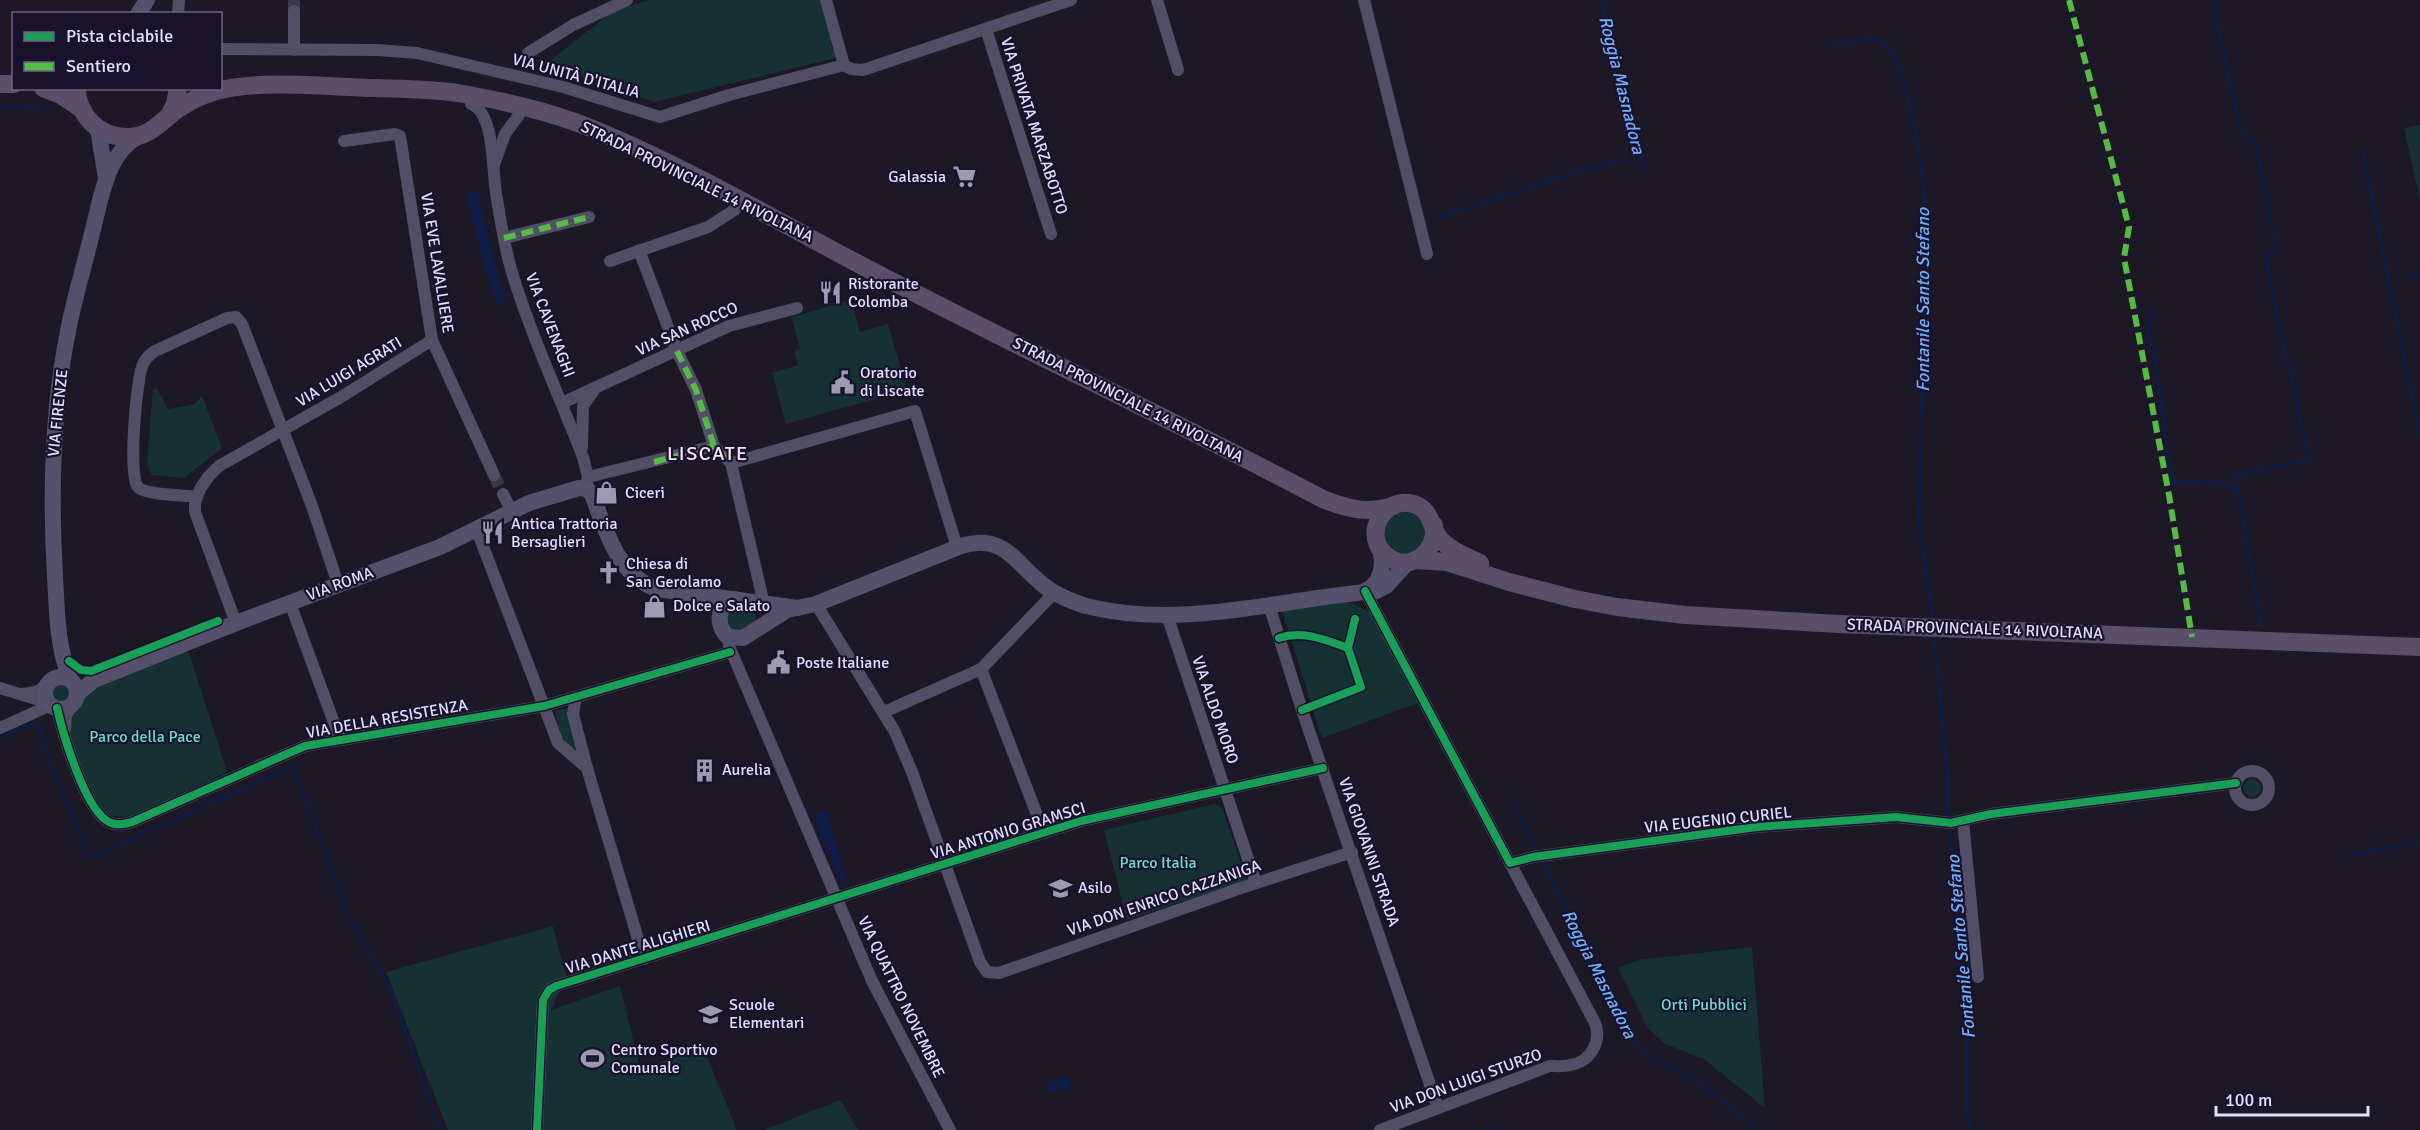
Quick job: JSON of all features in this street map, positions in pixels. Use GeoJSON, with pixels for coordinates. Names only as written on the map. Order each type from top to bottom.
{"type":"FeatureCollection","features":[{"type":"Feature","properties":{"kind":"main road","name":"STRADA PROVINCIALE 14 RIVOLTANA"},"geometry":{"type":"LineString","coordinates":[[222,83],[240,86],[430,89],[481,97],[535,110],[592,128],[1325,500],[1358,511],[1374,511],[1405,503],[1416,505],[1428,514],[1441,539],[1451,548],[1532,589]]}},
{"type":"Feature","properties":{"kind":"main road","name":"STRADA PROVINCIALE 14 RIVOLTANA"},"geometry":{"type":"LineString","coordinates":[[142,135],[155,129],[185,104],[201,96],[240,86]]}},
{"type":"Feature","properties":{"kind":"main road","name":"STRADA PROVINCIALE 14 RIVOLTANA"},"geometry":{"type":"LineString","coordinates":[[380,88],[519,115],[610,146],[827,255],[932,301]]}},
{"type":"Feature","properties":{"kind":"main road"},"geometry":{"type":"LineString","coordinates":[[48,90],[61,95],[80,108],[98,129],[116,136],[142,135]]}},
{"type":"Feature","properties":{"kind":"main road"},"geometry":{"type":"LineString","coordinates":[[76,90],[80,108]]}},
{"type":"Feature","properties":{"kind":"main road"},"geometry":{"type":"LineString","coordinates":[[165,120],[174,106],[178,90]]}},
{"type":"Feature","properties":{"kind":"main road","name":"STRADA PROVINCIALE 14 RIVOLTANA"},"geometry":{"type":"LineString","coordinates":[[1325,500],[1370,533],[1391,559],[1447,562],[1532,589],[1609,606],[1696,616],[2420,647]]}},
{"type":"Feature","properties":{"kind":"main road"},"geometry":{"type":"LineString","coordinates":[[1378,545],[1375,532],[1378,520],[1383,512],[1393,506]]}},
{"type":"Feature","properties":{"kind":"main road"},"geometry":{"type":"LineString","coordinates":[[1412,561],[1430,548],[1434,537],[1434,525]]}},
{"type":"Feature","properties":{"kind":"street"},"geometry":{"type":"LineString","coordinates":[[528,53],[573,25],[627,0]]}},
{"type":"Feature","properties":{"kind":"street"},"geometry":{"type":"LineString","coordinates":[[825,0],[848,67]]}},
{"type":"Feature","properties":{"kind":"street","name":"VIA UNITÀ D'ITALIA"},"geometry":{"type":"LineString","coordinates":[[222,48],[384,50],[423,54],[563,87],[660,117],[729,95],[848,67],[863,70],[1071,0]]}},
{"type":"Feature","properties":{"kind":"street"},"geometry":{"type":"LineString","coordinates":[[1157,0],[1178,70]]}},
{"type":"Feature","properties":{"kind":"street"},"geometry":{"type":"LineString","coordinates":[[1364,0],[1427,254]]}},
{"type":"Feature","properties":{"kind":"street"},"geometry":{"type":"LineString","coordinates":[[294,11],[294,50]]}},
{"type":"Feature","properties":{"kind":"street","name":"VIA PRIVATA MARZABOTTO"},"geometry":{"type":"LineString","coordinates":[[986,29],[1051,234]]}},
{"type":"Feature","properties":{"kind":"street","name":"VIA CAVENAGHI"},"geometry":{"type":"LineString","coordinates":[[471,104],[479,109],[486,121],[504,238],[522,302],[583,457],[586,483]]}},
{"type":"Feature","properties":{"kind":"street","name":"VIA CAVENAGHI"},"geometry":{"type":"LineString","coordinates":[[493,169],[505,134],[519,115]]}},
{"type":"Feature","properties":{"kind":"street","name":"VIA FIRENZE"},"geometry":{"type":"LineString","coordinates":[[98,129],[105,161],[106,182]]}},
{"type":"Feature","properties":{"kind":"street","name":"VIA EVE LAVALLIERE"},"geometry":{"type":"LineString","coordinates":[[344,141],[395,134],[400,136],[432,340],[494,475]]}},
{"type":"Feature","properties":{"kind":"street","name":"VIA FIRENZE"},"geometry":{"type":"LineString","coordinates":[[109,822],[96,809],[86,792],[66,745],[64,733],[52,527],[54,438],[69,325],[106,182],[118,152],[142,135]]}},
{"type":"Feature","properties":{"kind":"street"},"geometry":{"type":"LineString","coordinates":[[610,261],[712,226],[736,209]]}},
{"type":"Feature","properties":{"kind":"street"},"geometry":{"type":"LineString","coordinates":[[504,238],[589,218]]}},
{"type":"Feature","properties":{"kind":"street"},"geometry":{"type":"LineString","coordinates":[[639,250],[677,351],[696,390],[714,446],[731,463],[750,601],[761,614],[760,627]]}},
{"type":"Feature","properties":{"kind":"street","name":"VIA SAN ROCCO"},"geometry":{"type":"LineString","coordinates":[[562,403],[739,322],[797,308]]}},
{"type":"Feature","properties":{"kind":"street","name":"VIA LUIGI AGRATI"},"geometry":{"type":"LineString","coordinates":[[283,430],[242,324],[237,317],[227,318],[156,351],[146,359],[141,370],[135,413],[133,474],[135,484],[147,492],[196,497],[209,476],[219,466],[283,430],[385,371],[432,340]]}},
{"type":"Feature","properties":{"kind":"street"},"geometry":{"type":"LineString","coordinates":[[583,457],[583,407],[594,390]]}},
{"type":"Feature","properties":{"kind":"street"},"geometry":{"type":"LineString","coordinates":[[731,463],[915,411],[957,548]]}},
{"type":"Feature","properties":{"kind":"street"},"geometry":{"type":"LineString","coordinates":[[283,430],[338,584]]}},
{"type":"Feature","properties":{"kind":"street"},"geometry":{"type":"LineString","coordinates":[[714,446],[586,483],[620,559],[645,584],[657,589],[798,608]]}},
{"type":"Feature","properties":{"kind":"street","name":"VIA ROMA"},"geometry":{"type":"LineString","coordinates":[[61,693],[338,584],[422,555],[512,510],[586,483]]}},
{"type":"Feature","properties":{"kind":"street"},"geometry":{"type":"LineString","coordinates":[[503,494],[512,510]]}},
{"type":"Feature","properties":{"kind":"street"},"geometry":{"type":"LineString","coordinates":[[196,497],[194,507],[196,518],[236,623]]}},
{"type":"Feature","properties":{"kind":"street"},"geometry":{"type":"LineString","coordinates":[[476,528],[560,745],[586,768]]}},
{"type":"Feature","properties":{"kind":"street"},"geometry":{"type":"LineString","coordinates":[[730,652],[735,644],[784,611],[816,604],[957,548],[978,542],[998,545],[1010,553],[1039,582],[1054,593],[1074,602],[1133,614],[1206,613],[1384,588],[1412,561]]}},
{"type":"Feature","properties":{"kind":"street"},"geometry":{"type":"LineString","coordinates":[[1365,591],[1374,585],[1381,571],[1381,555],[1378,545]]}},
{"type":"Feature","properties":{"kind":"street"},"geometry":{"type":"LineString","coordinates":[[1365,591],[1510,863]]}},
{"type":"Feature","properties":{"kind":"street"},"geometry":{"type":"LineString","coordinates":[[884,712],[981,669],[1054,593]]}},
{"type":"Feature","properties":{"kind":"street"},"geometry":{"type":"LineString","coordinates":[[705,595],[716,610],[722,627],[734,639],[743,638]]}},
{"type":"Feature","properties":{"kind":"street"},"geometry":{"type":"LineString","coordinates":[[722,627],[720,613],[723,606],[750,601]]}},
{"type":"Feature","properties":{"kind":"street"},"geometry":{"type":"LineString","coordinates":[[290,603],[340,739]]}},
{"type":"Feature","properties":{"kind":"street"},"geometry":{"type":"LineString","coordinates":[[816,604],[884,712],[908,763],[945,865]]}},
{"type":"Feature","properties":{"kind":"street","name":"VIA GIOVANNI STRADA"},"geometry":{"type":"LineString","coordinates":[[1269,605],[1438,1108]]}},
{"type":"Feature","properties":{"kind":"street","name":"VIA ALDO MORO"},"geometry":{"type":"LineString","coordinates":[[1167,615],[1256,883]]}},
{"type":"Feature","properties":{"kind":"street","name":"VIA QUATTRO NOVEMBRE"},"geometry":{"type":"LineString","coordinates":[[722,627],[730,652],[836,900],[882,1001],[950,1130]]}},
{"type":"Feature","properties":{"kind":"street","name":"VIA DELLA RESISTENZA"},"geometry":{"type":"LineString","coordinates":[[109,822],[119,824],[132,822],[293,750],[340,739],[544,706],[730,652]]}},
{"type":"Feature","properties":{"kind":"street"},"geometry":{"type":"LineString","coordinates":[[981,669],[1044,832]]}},
{"type":"Feature","properties":{"kind":"street"},"geometry":{"type":"LineString","coordinates":[[0,688],[20,694],[61,693]]}},
{"type":"Feature","properties":{"kind":"street"},"geometry":{"type":"LineString","coordinates":[[0,728],[61,693]]}},
{"type":"Feature","properties":{"kind":"street"},"geometry":{"type":"LineString","coordinates":[[576,697],[573,714],[586,768],[644,959]]}},
{"type":"Feature","properties":{"kind":"street","name":"VIA ANTONIO GRAMSCI"},"geometry":{"type":"LineString","coordinates":[[836,900],[1044,832],[1094,818],[1323,768]]}},
{"type":"Feature","properties":{"kind":"street","name":"VIA EUGENIO CURIEL"},"geometry":{"type":"LineString","coordinates":[[1510,863],[1540,856],[1757,827],[1896,817],[1944,823],[1991,814],[2236,783]]}},
{"type":"Feature","properties":{"kind":"street"},"geometry":{"type":"LineString","coordinates":[[1963,820],[1978,977]]}},
{"type":"Feature","properties":{"kind":"street","name":"VIA DON ENRICO CAZZANIGA"},"geometry":{"type":"LineString","coordinates":[[945,865],[980,962],[987,972],[999,973],[1256,883],[1352,852]]}},
{"type":"Feature","properties":{"kind":"street","name":"VIA DON LUIGI STURZO"},"geometry":{"type":"LineString","coordinates":[[1380,1130],[1550,1066],[1565,1066],[1580,1062],[1589,1055],[1597,1038],[1596,1026],[1510,863]]}},
{"type":"Feature","properties":{"kind":"street","name":"VIA DANTE ALIGHIERI"},"geometry":{"type":"LineString","coordinates":[[537,1130],[545,995],[556,986],[836,900]]}},
{"type":"Feature","properties":{"kind":"green space"},"geometry":{"type":"Polygon","coordinates":[[[650,0],[820,0],[836,58],[654,102],[546,64],[614,10],[650,0]]]}},
{"type":"Feature","properties":{"kind":"green space"},"geometry":{"type":"Polygon","coordinates":[[[2420,125],[2420,200],[2404,128],[2420,125]]]}},
{"type":"Feature","properties":{"kind":"green space"},"geometry":{"type":"Polygon","coordinates":[[[851,300],[860,332],[888,324],[907,390],[786,424],[772,373],[798,365],[794,351],[800,348],[791,317],[851,300]]]}},
{"type":"Feature","properties":{"kind":"green space"},"geometry":{"type":"Polygon","coordinates":[[[153,389],[157,389],[168,409],[195,404],[202,396],[222,448],[184,478],[152,475],[147,465],[153,389]]]}},
{"type":"Feature","properties":{"kind":"green space"},"geometry":{"type":"Polygon","coordinates":[[[1404,511],[1419,518],[1426,533],[1419,548],[1404,555],[1389,548],[1382,533],[1389,518],[1404,511]]]}},
{"type":"Feature","properties":{"kind":"green space"},"geometry":{"type":"Polygon","coordinates":[[[1340,602],[1352,603],[1371,613],[1418,703],[1322,738],[1282,611],[1340,602]]]}},
{"type":"Feature","properties":{"kind":"green space"},"geometry":{"type":"Polygon","coordinates":[[[732,606],[751,609],[756,615],[756,620],[742,633],[729,629],[725,614],[732,606]]]}},
{"type":"Feature","properties":{"kind":"green space","name":"Parco della Pace"},"geometry":{"type":"Polygon","coordinates":[[[188,649],[227,772],[133,815],[120,817],[110,815],[91,788],[71,742],[71,725],[76,709],[84,697],[104,682],[188,649]]]}},
{"type":"Feature","properties":{"kind":"green space"},"geometry":{"type":"Polygon","coordinates":[[[57,683],[65,683],[70,688],[68,699],[57,701],[52,696],[52,688],[57,683]]]}},
{"type":"Feature","properties":{"kind":"green space"},"geometry":{"type":"Polygon","coordinates":[[[568,708],[578,751],[564,739],[555,711],[568,708]]]}},
{"type":"Feature","properties":{"kind":"green space"},"geometry":{"type":"Polygon","coordinates":[[[2252,779],[2258,782],[2261,788],[2258,794],[2252,797],[2246,794],[2243,788],[2246,782],[2252,779]]]}},
{"type":"Feature","properties":{"kind":"green space","name":"Parco Italia"},"geometry":{"type":"Polygon","coordinates":[[[1215,804],[1222,807],[1247,880],[1127,920],[1104,830],[1215,804]]]}},
{"type":"Feature","properties":{"kind":"green space"},"geometry":{"type":"Polygon","coordinates":[[[553,926],[566,976],[551,1010],[620,986],[640,1068],[704,1049],[737,1130],[448,1130],[386,972],[553,926]]]}},
{"type":"Feature","properties":{"kind":"green space","name":"Orti Pubblici"},"geometry":{"type":"Polygon","coordinates":[[[1752,947],[1765,1108],[1705,1060],[1666,1044],[1655,1035],[1647,1027],[1618,968],[1638,960],[1752,947]]]}},
{"type":"Feature","properties":{"kind":"green space"},"geometry":{"type":"Polygon","coordinates":[[[840,1100],[858,1130],[764,1130],[840,1100]]]}},
{"type":"Feature","properties":{"kind":"water"},"geometry":{"type":"Polygon","coordinates":[[[478,192],[493,259],[507,302],[497,305],[483,261],[467,194],[478,192]]]}},
{"type":"Feature","properties":{"kind":"water"},"geometry":{"type":"Polygon","coordinates":[[[826,809],[847,885],[843,886],[812,815],[826,809]]]}},
{"type":"Feature","properties":{"kind":"water"},"geometry":{"type":"Polygon","coordinates":[[[1068,1076],[1071,1087],[1050,1093],[1046,1083],[1068,1076]]]}},
{"type":"Feature","properties":{"kind":"waterway","name":"Roggia Masnadora"},"geometry":{"type":"LineString","coordinates":[[1601,0],[1643,171]]}},
{"type":"Feature","properties":{"kind":"waterway"},"geometry":{"type":"LineString","coordinates":[[2212,0],[2241,133],[2255,145],[2270,208],[2268,219],[2277,240],[2266,262],[2309,460],[2235,476],[2261,623]]}},
{"type":"Feature","properties":{"kind":"waterway","name":"Fontanile Santo Stefano"},"geometry":{"type":"LineString","coordinates":[[1829,44],[1836,45],[1872,39],[1885,45],[1901,74],[1917,140],[1926,234],[1919,525],[1932,620]]}},
{"type":"Feature","properties":{"kind":"waterway"},"geometry":{"type":"LineString","coordinates":[[0,107],[51,108]]}},
{"type":"Feature","properties":{"kind":"waterway"},"geometry":{"type":"LineString","coordinates":[[2362,149],[2420,435]]}},
{"type":"Feature","properties":{"kind":"waterway"},"geometry":{"type":"LineString","coordinates":[[1436,218],[1572,173],[1625,159]]}},
{"type":"Feature","properties":{"kind":"waterway"},"geometry":{"type":"LineString","coordinates":[[2410,275],[2420,273]]}},
{"type":"Feature","properties":{"kind":"waterway"},"geometry":{"type":"LineString","coordinates":[[2153,310],[2148,332],[2155,357],[2172,481],[2213,482],[2236,489]]}},
{"type":"Feature","properties":{"kind":"waterway","name":"Fontanile Santo Stefano"},"geometry":{"type":"LineString","coordinates":[[1934,637],[1948,779],[1947,815]]}},
{"type":"Feature","properties":{"kind":"waterway"},"geometry":{"type":"LineString","coordinates":[[0,738],[29,724],[40,728],[48,758],[90,858],[293,766],[349,917],[394,998],[439,1130]]}},
{"type":"Feature","properties":{"kind":"waterway","name":"Roggia Masnadora"},"geometry":{"type":"LineString","coordinates":[[1511,800],[1537,852]]}},
{"type":"Feature","properties":{"kind":"waterway","name":"Fontanile Santo Stefano"},"geometry":{"type":"LineString","coordinates":[[1951,835],[1960,966],[1970,1004],[1967,1033],[1967,1112],[1970,1130]]}},
{"type":"Feature","properties":{"kind":"waterway"},"geometry":{"type":"LineString","coordinates":[[2349,855],[2420,841]]}},
{"type":"Feature","properties":{"kind":"waterway","name":"Roggia Masnadora"},"geometry":{"type":"LineString","coordinates":[[1542,861],[1637,1050],[1695,1079],[1759,1130]]}},
{"type":"Feature","properties":{"kind":"waterway"},"geometry":{"type":"LineString","coordinates":[[1485,1130],[1491,1128],[1491,1130]]}},
{"type":"Feature","properties":{"kind":"tunnel"},"geometry":{"type":"LineString","coordinates":[[294,0],[294,11]]}},
{"type":"Feature","properties":{"kind":"tunnel"},"geometry":{"type":"LineString","coordinates":[[494,475],[503,494]]}},
{"type":"Feature","properties":{"kind":"marked path"},"geometry":{"type":"LineString","coordinates":[[2069,0],[2129,227],[2124,258],[2169,495],[2192,637]]}},
{"type":"Feature","properties":{"kind":"marked path"},"geometry":{"type":"LineString","coordinates":[[504,238],[589,217]]}},
{"type":"Feature","properties":{"kind":"marked path"},"geometry":{"type":"LineString","coordinates":[[677,351],[696,390],[714,446],[731,463]]}},
{"type":"Feature","properties":{"kind":"marked path"},"geometry":{"type":"LineString","coordinates":[[654,462],[714,446]]}},
{"type":"Feature","properties":{"kind":"cycle path"},"geometry":{"type":"LineString","coordinates":[[1365,591],[1510,863],[1533,857],[1757,827],[1896,817],[1951,823],[1991,814],[2236,783]]}},
{"type":"Feature","properties":{"kind":"cycle path"},"geometry":{"type":"LineString","coordinates":[[1279,638],[1306,636],[1348,648],[1355,619]]}},
{"type":"Feature","properties":{"kind":"cycle path"},"geometry":{"type":"LineString","coordinates":[[69,661],[81,670],[91,671],[218,621]]}},
{"type":"Feature","properties":{"kind":"cycle path"},"geometry":{"type":"LineString","coordinates":[[1302,710],[1361,687],[1348,648]]}},
{"type":"Feature","properties":{"kind":"cycle path"},"geometry":{"type":"LineString","coordinates":[[57,708],[76,770],[92,803],[100,815],[109,822],[120,824],[132,822],[305,746],[544,706],[730,652]]}},
{"type":"Feature","properties":{"kind":"cycle path"},"geometry":{"type":"LineString","coordinates":[[537,1130],[543,1000],[549,990],[556,986],[1081,821],[1323,768]]}},
{"type":"Feature","properties":{"kind":"place","name":"Galassia"},"geometry":{"type":"Point","coordinates":[964,177]}},
{"type":"Feature","properties":{"kind":"place","name":"Ristorante Colomba"},"geometry":{"type":"Point","coordinates":[830,293]}},
{"type":"Feature","properties":{"kind":"place","name":"Oratorio di Liscate"},"geometry":{"type":"Point","coordinates":[842,382]}},
{"type":"Feature","properties":{"kind":"place","name":"Ciceri"},"geometry":{"type":"Point","coordinates":[607,493]}},
{"type":"Feature","properties":{"kind":"place","name":"Antica Trattoria Bersaglieri"},"geometry":{"type":"Point","coordinates":[493,533]}},
{"type":"Feature","properties":{"kind":"place","name":"Chiesa di San Gerolamo"},"geometry":{"type":"Point","coordinates":[608,573]}},
{"type":"Feature","properties":{"kind":"place","name":"Dolce e Salato"},"geometry":{"type":"Point","coordinates":[655,606]}},
{"type":"Feature","properties":{"kind":"place","name":"Poste Italiane"},"geometry":{"type":"Point","coordinates":[778,663]}},
{"type":"Feature","properties":{"kind":"place","name":"Aurelia"},"geometry":{"type":"Point","coordinates":[704,770]}},
{"type":"Feature","properties":{"kind":"place","name":"Asilo"},"geometry":{"type":"Point","coordinates":[1060,888]}},
{"type":"Feature","properties":{"kind":"place","name":"Scuole Elementari"},"geometry":{"type":"Point","coordinates":[711,1014]}},
{"type":"Feature","properties":{"kind":"place","name":"Centro Sportivo Comunale"},"geometry":{"type":"Point","coordinates":[593,1059]}},
{"type":"Feature","properties":{"kind":"district","name":"LISCATE"},"geometry":{"type":"Point","coordinates":[708,453]}}]}
